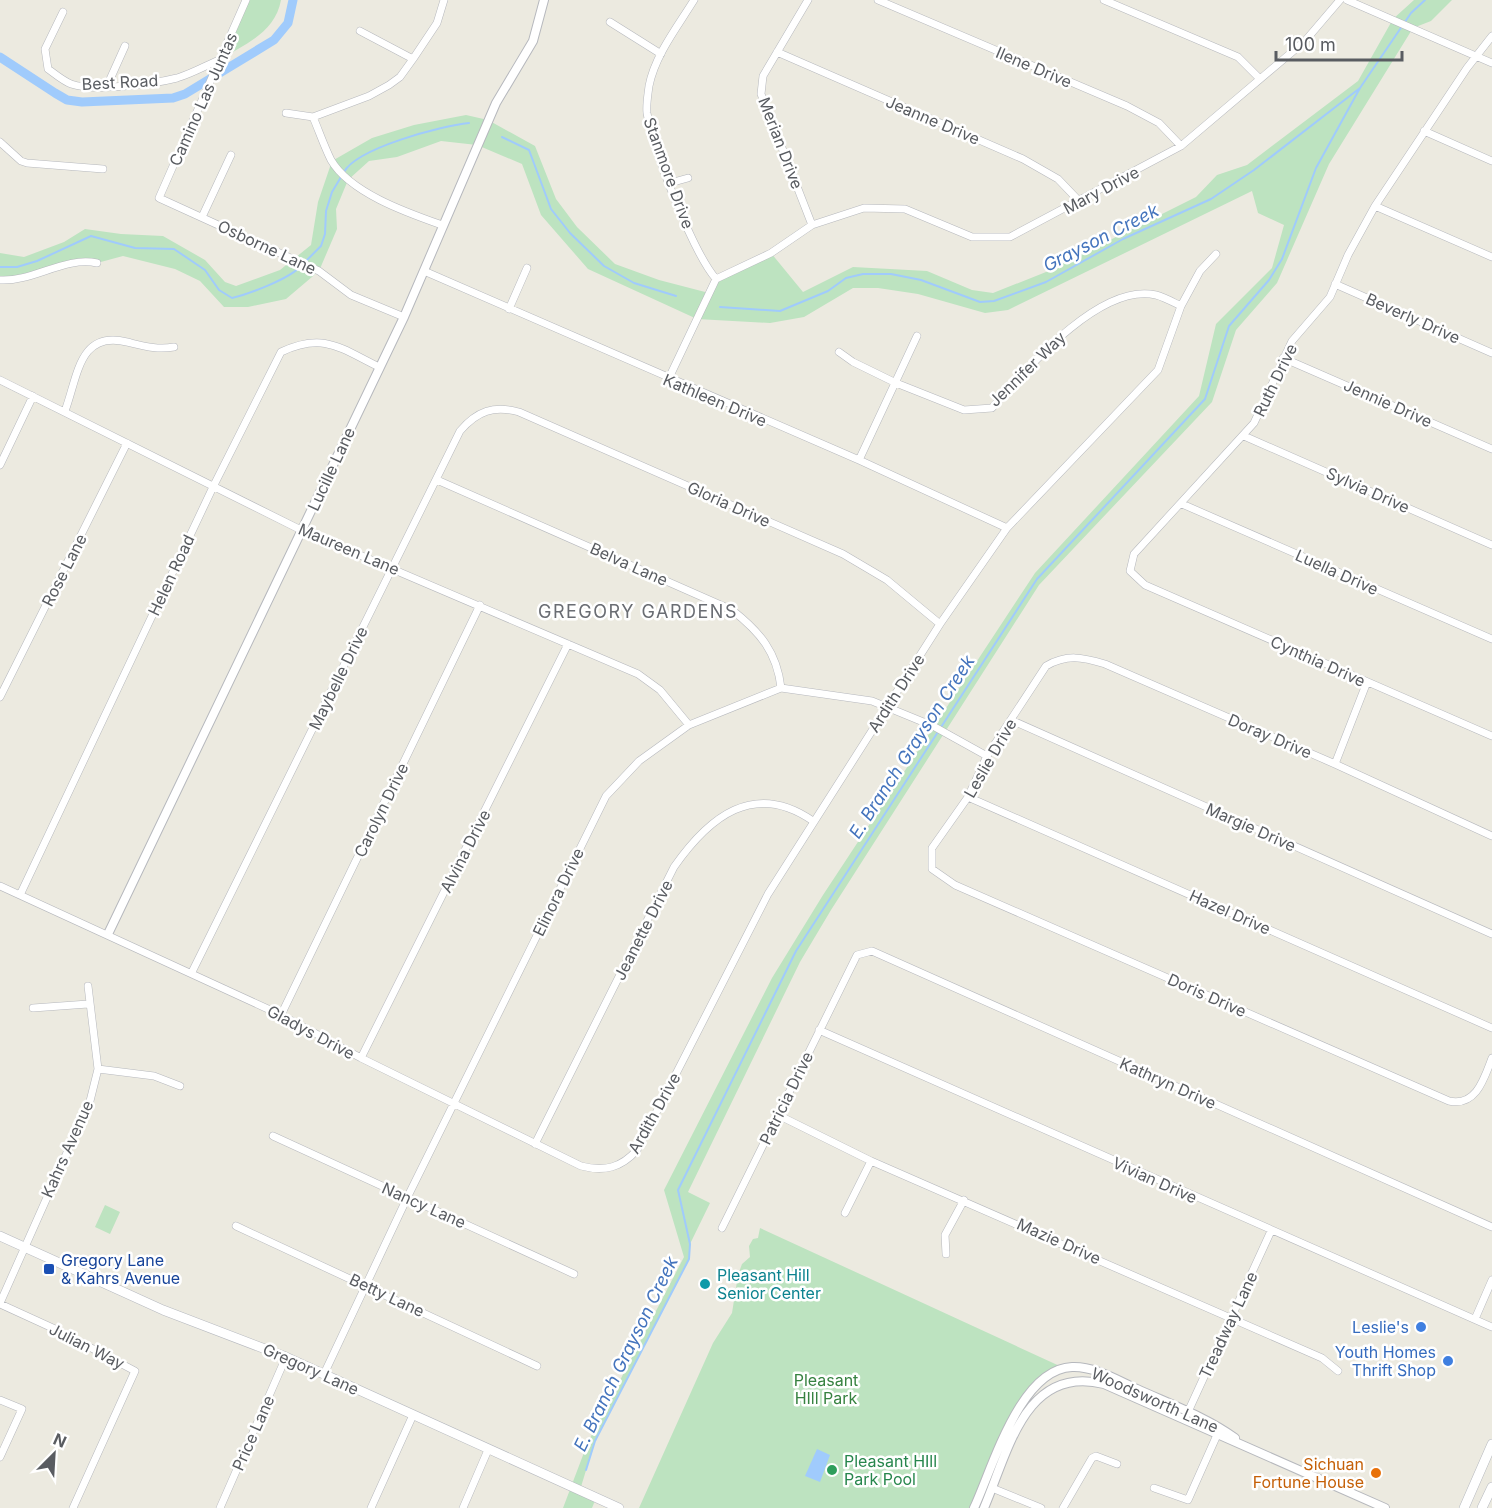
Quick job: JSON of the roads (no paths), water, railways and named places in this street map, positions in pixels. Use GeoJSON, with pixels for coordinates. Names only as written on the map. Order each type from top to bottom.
{"type":"FeatureCollection","features":[{"type":"Feature","properties":{"kind":"main road","name":"Gregory Lane"},"geometry":{"type":"LineString","coordinates":[[0,1236],[163,1310],[286,1357],[619,1508]]}},
{"type":"Feature","properties":{"kind":"main road"},"geometry":{"type":"LineString","coordinates":[[1464,1508],[1492,1444]]}},
{"type":"Feature","properties":{"kind":"main road"},"geometry":{"type":"LineString","coordinates":[[1482,1508],[1492,1487]]}},
{"type":"Feature","properties":{"kind":"street","name":"Camino Las Juntas"},"geometry":{"type":"LineString","coordinates":[[159,198],[246,0]]}},
{"type":"Feature","properties":{"kind":"street"},"geometry":{"type":"LineString","coordinates":[[286,113],[313,117],[369,96],[389,85],[413,59],[437,23],[444,0]]}},
{"type":"Feature","properties":{"kind":"street","name":"Lucille Lane"},"geometry":{"type":"LineString","coordinates":[[108,934],[404,317],[496,103],[532,41],[544,0]]}},
{"type":"Feature","properties":{"kind":"street","name":"Stanmore Drive"},"geometry":{"type":"LineString","coordinates":[[694,0],[662,54],[649,84],[647,111],[655,142],[670,183],[706,267],[716,279]]}},
{"type":"Feature","properties":{"kind":"street","name":"Merian Drive"},"geometry":{"type":"LineString","coordinates":[[808,0],[763,76],[761,94],[812,225]]}},
{"type":"Feature","properties":{"kind":"street","name":"Ilene Drive"},"geometry":{"type":"LineString","coordinates":[[878,0],[1126,106],[1159,123],[1181,146]]}},
{"type":"Feature","properties":{"kind":"street"},"geometry":{"type":"LineString","coordinates":[[1104,0],[1238,57],[1260,79]]}},
{"type":"Feature","properties":{"kind":"street","name":"Mary Drive"},"geometry":{"type":"LineString","coordinates":[[716,279],[771,253],[812,225],[864,208],[905,209],[972,237],[1010,237],[1080,202],[1181,146],[1305,41],[1340,0]]}},
{"type":"Feature","properties":{"kind":"street"},"geometry":{"type":"LineString","coordinates":[[1347,0],[1492,63]]}},
{"type":"Feature","properties":{"kind":"street","name":"Best Road"},"geometry":{"type":"LineString","coordinates":[[63,12],[45,49],[48,69],[69,84],[82,87],[106,86],[177,78],[218,64]]}},
{"type":"Feature","properties":{"kind":"street"},"geometry":{"type":"LineString","coordinates":[[610,22],[662,54]]}},
{"type":"Feature","properties":{"kind":"street"},"geometry":{"type":"LineString","coordinates":[[360,32],[413,59]]}},
{"type":"Feature","properties":{"kind":"street","name":"Ruth Drive"},"geometry":{"type":"LineString","coordinates":[[1145,585],[1130,571],[1134,554],[1244,436],[1268,398],[1283,358],[1293,342],[1326,304],[1375,206],[1424,131],[1492,36]]}},
{"type":"Feature","properties":{"kind":"street"},"geometry":{"type":"LineString","coordinates":[[106,86],[125,46]]}},
{"type":"Feature","properties":{"kind":"street","name":"Jeanne Drive"},"geometry":{"type":"LineString","coordinates":[[777,52],[1023,159],[1058,179],[1080,202]]}},
{"type":"Feature","properties":{"kind":"street"},"geometry":{"type":"LineString","coordinates":[[313,117],[332,161],[348,180],[366,192],[442,225]]}},
{"type":"Feature","properties":{"kind":"street"},"geometry":{"type":"LineString","coordinates":[[1424,131],[1492,161]]}},
{"type":"Feature","properties":{"kind":"street"},"geometry":{"type":"LineString","coordinates":[[0,142],[21,161],[27,163],[103,169]]}},
{"type":"Feature","properties":{"kind":"street"},"geometry":{"type":"LineString","coordinates":[[202,217],[231,155]]}},
{"type":"Feature","properties":{"kind":"street"},"geometry":{"type":"LineString","coordinates":[[670,183],[688,178]]}},
{"type":"Feature","properties":{"kind":"street","name":"Osborne Lane"},"geometry":{"type":"LineString","coordinates":[[159,198],[319,271],[351,295],[404,317]]}},
{"type":"Feature","properties":{"kind":"street"},"geometry":{"type":"LineString","coordinates":[[1375,206],[1492,257]]}},
{"type":"Feature","properties":{"kind":"street","name":"Ardith Drive"},"geometry":{"type":"LineString","coordinates":[[622,1165],[637,1150],[768,894],[813,820],[940,624],[1007,528],[1158,370],[1181,306],[1200,271],[1216,254]]}},
{"type":"Feature","properties":{"kind":"street"},"geometry":{"type":"LineString","coordinates":[[0,280],[16,281],[86,260],[97,263]]}},
{"type":"Feature","properties":{"kind":"street"},"geometry":{"type":"LineString","coordinates":[[509,309],[526,268]]}},
{"type":"Feature","properties":{"kind":"street","name":"Kathleen Drive"},"geometry":{"type":"LineString","coordinates":[[424,271],[668,380],[859,460],[1007,528]]}},
{"type":"Feature","properties":{"kind":"street"},"geometry":{"type":"LineString","coordinates":[[668,380],[716,279]]}},
{"type":"Feature","properties":{"kind":"street","name":"Beverly Drive"},"geometry":{"type":"LineString","coordinates":[[1335,284],[1492,353]]}},
{"type":"Feature","properties":{"kind":"street","name":"Jennifer Way"},"geometry":{"type":"LineString","coordinates":[[839,352],[853,362],[896,383],[964,410],[992,408],[1043,351],[1089,313],[1129,296],[1155,294],[1181,306]]}},
{"type":"Feature","properties":{"kind":"street"},"geometry":{"type":"LineString","coordinates":[[859,460],[917,336]]}},
{"type":"Feature","properties":{"kind":"street"},"geometry":{"type":"LineString","coordinates":[[65,411],[87,350],[98,341],[112,338],[158,349],[174,347]]}},
{"type":"Feature","properties":{"kind":"street","name":"Helen Road"},"geometry":{"type":"LineString","coordinates":[[20,895],[213,487],[281,352],[316,341],[336,346],[379,368]]}},
{"type":"Feature","properties":{"kind":"street","name":"Jennie Drive"},"geometry":{"type":"LineString","coordinates":[[1283,358],[1492,449]]}},
{"type":"Feature","properties":{"kind":"street","name":"Maureen Lane"},"geometry":{"type":"LineString","coordinates":[[0,380],[302,530],[394,567],[649,680],[689,725]]}},
{"type":"Feature","properties":{"kind":"street"},"geometry":{"type":"LineString","coordinates":[[0,465],[33,396]]}},
{"type":"Feature","properties":{"kind":"street","name":"Maybelle Drive"},"geometry":{"type":"LineString","coordinates":[[192,972],[460,431],[470,420],[494,408],[505,408]]}},
{"type":"Feature","properties":{"kind":"street","name":"Gloria Drive"},"geometry":{"type":"LineString","coordinates":[[505,408],[519,412],[843,554],[887,580],[940,624]]}},
{"type":"Feature","properties":{"kind":"street","name":"Sylvia Drive"},"geometry":{"type":"LineString","coordinates":[[1244,436],[1492,545]]}},
{"type":"Feature","properties":{"kind":"street","name":"Rose Lane"},"geometry":{"type":"LineString","coordinates":[[0,697],[127,443]]}},
{"type":"Feature","properties":{"kind":"street","name":"Belva Lane"},"geometry":{"type":"LineString","coordinates":[[437,480],[732,610],[749,624],[770,648],[779,668],[781,688]]}},
{"type":"Feature","properties":{"kind":"street","name":"Luella Drive"},"geometry":{"type":"LineString","coordinates":[[1182,504],[1492,639]]}},
{"type":"Feature","properties":{"kind":"street","name":"Cynthia Drive"},"geometry":{"type":"LineString","coordinates":[[1145,585],[1492,736]]}},
{"type":"Feature","properties":{"kind":"street","name":"Carolyn Drive"},"geometry":{"type":"LineString","coordinates":[[281,1015],[480,605]]}},
{"type":"Feature","properties":{"kind":"street","name":"Alvina Drive"},"geometry":{"type":"LineString","coordinates":[[361,1058],[568,644]]}},
{"type":"Feature","properties":{"kind":"street","name":"Doray Drive"},"geometry":{"type":"LineString","coordinates":[[1046,666],[1061,658],[1073,656],[1105,664],[1335,764],[1492,836]]}},
{"type":"Feature","properties":{"kind":"street","name":"Leslie Drive"},"geometry":{"type":"LineString","coordinates":[[932,848],[968,797],[987,756],[1046,666]]}},
{"type":"Feature","properties":{"kind":"street"},"geometry":{"type":"LineString","coordinates":[[1335,764],[1367,682]]}},
{"type":"Feature","properties":{"kind":"street"},"geometry":{"type":"LineString","coordinates":[[781,688],[872,701],[933,726],[987,756]]}},
{"type":"Feature","properties":{"kind":"street","name":"Elinora Drive"},"geometry":{"type":"LineString","coordinates":[[324,1374],[407,1198],[606,796],[639,761],[689,725],[781,688]]}},
{"type":"Feature","properties":{"kind":"street","name":"Margie Drive"},"geometry":{"type":"LineString","coordinates":[[1011,720],[1492,934]]}},
{"type":"Feature","properties":{"kind":"street","name":"Hazel Drive"},"geometry":{"type":"LineString","coordinates":[[968,797],[1492,1028]]}},
{"type":"Feature","properties":{"kind":"street","name":"Jeanette Drive"},"geometry":{"type":"LineString","coordinates":[[535,1144],[674,867],[688,847],[721,816],[747,805],[772,803],[786,806],[813,820]]}},
{"type":"Feature","properties":{"kind":"street","name":"Doris Drive"},"geometry":{"type":"LineString","coordinates":[[932,848],[932,869],[955,885],[1449,1101],[1460,1103],[1471,1098],[1489,1075]]}},
{"type":"Feature","properties":{"kind":"street","name":"Gladys Drive"},"geometry":{"type":"LineString","coordinates":[[0,886],[192,972],[581,1166],[595,1170],[622,1165]]}},
{"type":"Feature","properties":{"kind":"street","name":"Kathryn Drive"},"geometry":{"type":"LineString","coordinates":[[851,968],[857,955],[872,951],[1492,1227]]}},
{"type":"Feature","properties":{"kind":"street","name":"Patricia Drive"},"geometry":{"type":"LineString","coordinates":[[722,1227],[851,968]]}},
{"type":"Feature","properties":{"kind":"street","name":"Kahrs Avenue"},"geometry":{"type":"LineString","coordinates":[[0,1304],[90,1101],[98,1069],[88,1004],[88,986]]}},
{"type":"Feature","properties":{"kind":"street"},"geometry":{"type":"LineString","coordinates":[[33,1008],[88,1004]]}},
{"type":"Feature","properties":{"kind":"street","name":"Vivian Drive"},"geometry":{"type":"LineString","coordinates":[[819,1030],[1492,1327]]}},
{"type":"Feature","properties":{"kind":"street"},"geometry":{"type":"LineString","coordinates":[[1489,1075],[1492,1058]]}},
{"type":"Feature","properties":{"kind":"street"},"geometry":{"type":"LineString","coordinates":[[98,1069],[154,1076],[180,1086]]}},
{"type":"Feature","properties":{"kind":"street","name":"Mazie Drive"},"geometry":{"type":"LineString","coordinates":[[778,1115],[871,1161],[1233,1317],[1322,1358],[1338,1371]]}},
{"type":"Feature","properties":{"kind":"street","name":"Nancy Lane"},"geometry":{"type":"LineString","coordinates":[[273,1136],[574,1274]]}},
{"type":"Feature","properties":{"kind":"street"},"geometry":{"type":"LineString","coordinates":[[844,1213],[871,1161]]}},
{"type":"Feature","properties":{"kind":"street"},"geometry":{"type":"LineString","coordinates":[[946,1254],[945,1235],[964,1200]]}},
{"type":"Feature","properties":{"kind":"street","name":"Betty Lane"},"geometry":{"type":"LineString","coordinates":[[236,1226],[537,1366]]}},
{"type":"Feature","properties":{"kind":"street","name":"Treadway Lane"},"geometry":{"type":"LineString","coordinates":[[1186,1415],[1271,1231]]}},
{"type":"Feature","properties":{"kind":"street"},"geometry":{"type":"LineString","coordinates":[[1475,1319],[1492,1280]]}},
{"type":"Feature","properties":{"kind":"street","name":"Julian Way"},"geometry":{"type":"LineString","coordinates":[[0,1304],[57,1330],[135,1371],[73,1508]]}},
{"type":"Feature","properties":{"kind":"street","name":"Price Lane"},"geometry":{"type":"LineString","coordinates":[[220,1508],[286,1357]]}},
{"type":"Feature","properties":{"kind":"street"},"geometry":{"type":"LineString","coordinates":[[974,1508],[1019,1407],[1030,1389],[1052,1372],[1064,1368],[1067,1382]]}},
{"type":"Feature","properties":{"kind":"street","name":"Woodsworth Lane"},"geometry":{"type":"LineString","coordinates":[[1064,1368],[1094,1371],[1186,1415],[1217,1435],[1385,1508]]}},
{"type":"Feature","properties":{"kind":"street","name":"Woodsworth Lane"},"geometry":{"type":"LineString","coordinates":[[992,1488],[1022,1419],[1033,1402],[1046,1391],[1067,1382],[1091,1381],[1104,1384],[1222,1429],[1245,1446]]}},
{"type":"Feature","properties":{"kind":"street"},"geometry":{"type":"LineString","coordinates":[[0,1400],[22,1409],[0,1457]]}},
{"type":"Feature","properties":{"kind":"street"},"geometry":{"type":"LineString","coordinates":[[370,1508],[412,1415]]}},
{"type":"Feature","properties":{"kind":"street"},"geometry":{"type":"LineString","coordinates":[[1154,1488],[1188,1500],[1217,1435]]}},
{"type":"Feature","properties":{"kind":"street"},"geometry":{"type":"LineString","coordinates":[[463,1508],[488,1450]]}},
{"type":"Feature","properties":{"kind":"street"},"geometry":{"type":"LineString","coordinates":[[1063,1508],[1092,1458],[1096,1456],[1118,1464]]}},
{"type":"Feature","properties":{"kind":"street"},"geometry":{"type":"LineString","coordinates":[[984,1508],[992,1488],[1041,1508]]}},
{"type":"Feature","properties":{"kind":"water"},"geometry":{"type":"Polygon","coordinates":[[[817,1449],[830,1455],[820,1482],[805,1476],[817,1449]]]}},
{"type":"Feature","properties":{"kind":"waterway"},"geometry":{"type":"LineString","coordinates":[[0,57],[67,100],[82,102],[173,98],[185,94],[274,40],[288,23],[293,0]]}},
{"type":"Feature","properties":{"kind":"waterway","name":"Grayson Creek"},"geometry":{"type":"LineString","coordinates":[[720,307],[780,311],[828,291],[846,278],[863,274],[891,274],[921,280],[980,302],[994,301],[1046,282],[1123,239],[1211,199],[1254,170],[1360,88],[1411,13],[1425,0]]}},
{"type":"Feature","properties":{"kind":"waterway","name":"E. Branch Grayson Creek"},"geometry":{"type":"LineString","coordinates":[[586,1470],[595,1441],[689,1259],[690,1244],[678,1190],[796,951],[1037,579],[1205,399],[1229,326],[1269,280],[1282,259],[1316,168],[1360,88]]}},
{"type":"Feature","properties":{"kind":"waterway","name":"Grayson Creek"},"geometry":{"type":"LineString","coordinates":[[344,172],[352,163],[382,147],[421,133],[469,123]]}},
{"type":"Feature","properties":{"kind":"waterway","name":"Grayson Creek"},"geometry":{"type":"LineString","coordinates":[[502,137],[529,150],[551,209],[570,233],[604,266],[634,283],[676,296]]}},
{"type":"Feature","properties":{"kind":"waterway","name":"Grayson Creek"},"geometry":{"type":"LineString","coordinates":[[305,262],[321,246],[325,234],[326,211],[332,192],[341,177]]}},
{"type":"Feature","properties":{"kind":"waterway","name":"Grayson Creek"},"geometry":{"type":"LineString","coordinates":[[0,267],[17,267],[37,261],[91,236],[135,248],[174,249],[205,270],[219,290],[232,298],[278,281],[301,266]]}},
{"type":"Feature","properties":{"kind":"place","name":"Gregory Lane & Kahrs Avenue"},"geometry":{"type":"Point","coordinates":[49,1269]}},
{"type":"Feature","properties":{"kind":"place","name":"Pleasant Hill Senior Center"},"geometry":{"type":"Point","coordinates":[705,1284]}},
{"type":"Feature","properties":{"kind":"place","name":"Leslie's"},"geometry":{"type":"Point","coordinates":[1421,1327]}},
{"type":"Feature","properties":{"kind":"place","name":"Youth Homes Thrift Shop"},"geometry":{"type":"Point","coordinates":[1448,1361]}},
{"type":"Feature","properties":{"kind":"place","name":"Pleasant HIll Park Pool"},"geometry":{"type":"Point","coordinates":[832,1470]}},
{"type":"Feature","properties":{"kind":"place","name":"Sichuan Fortune House"},"geometry":{"type":"Point","coordinates":[1376,1473]}},
{"type":"Feature","properties":{"kind":"district","name":"GREGORY GARDENS"},"geometry":{"type":"Point","coordinates":[638,612]}},
{"type":"Feature","properties":{"kind":"park label","name":"Pleasant HIll Park"},"geometry":{"type":"Point","coordinates":[826,1389]}}]}
